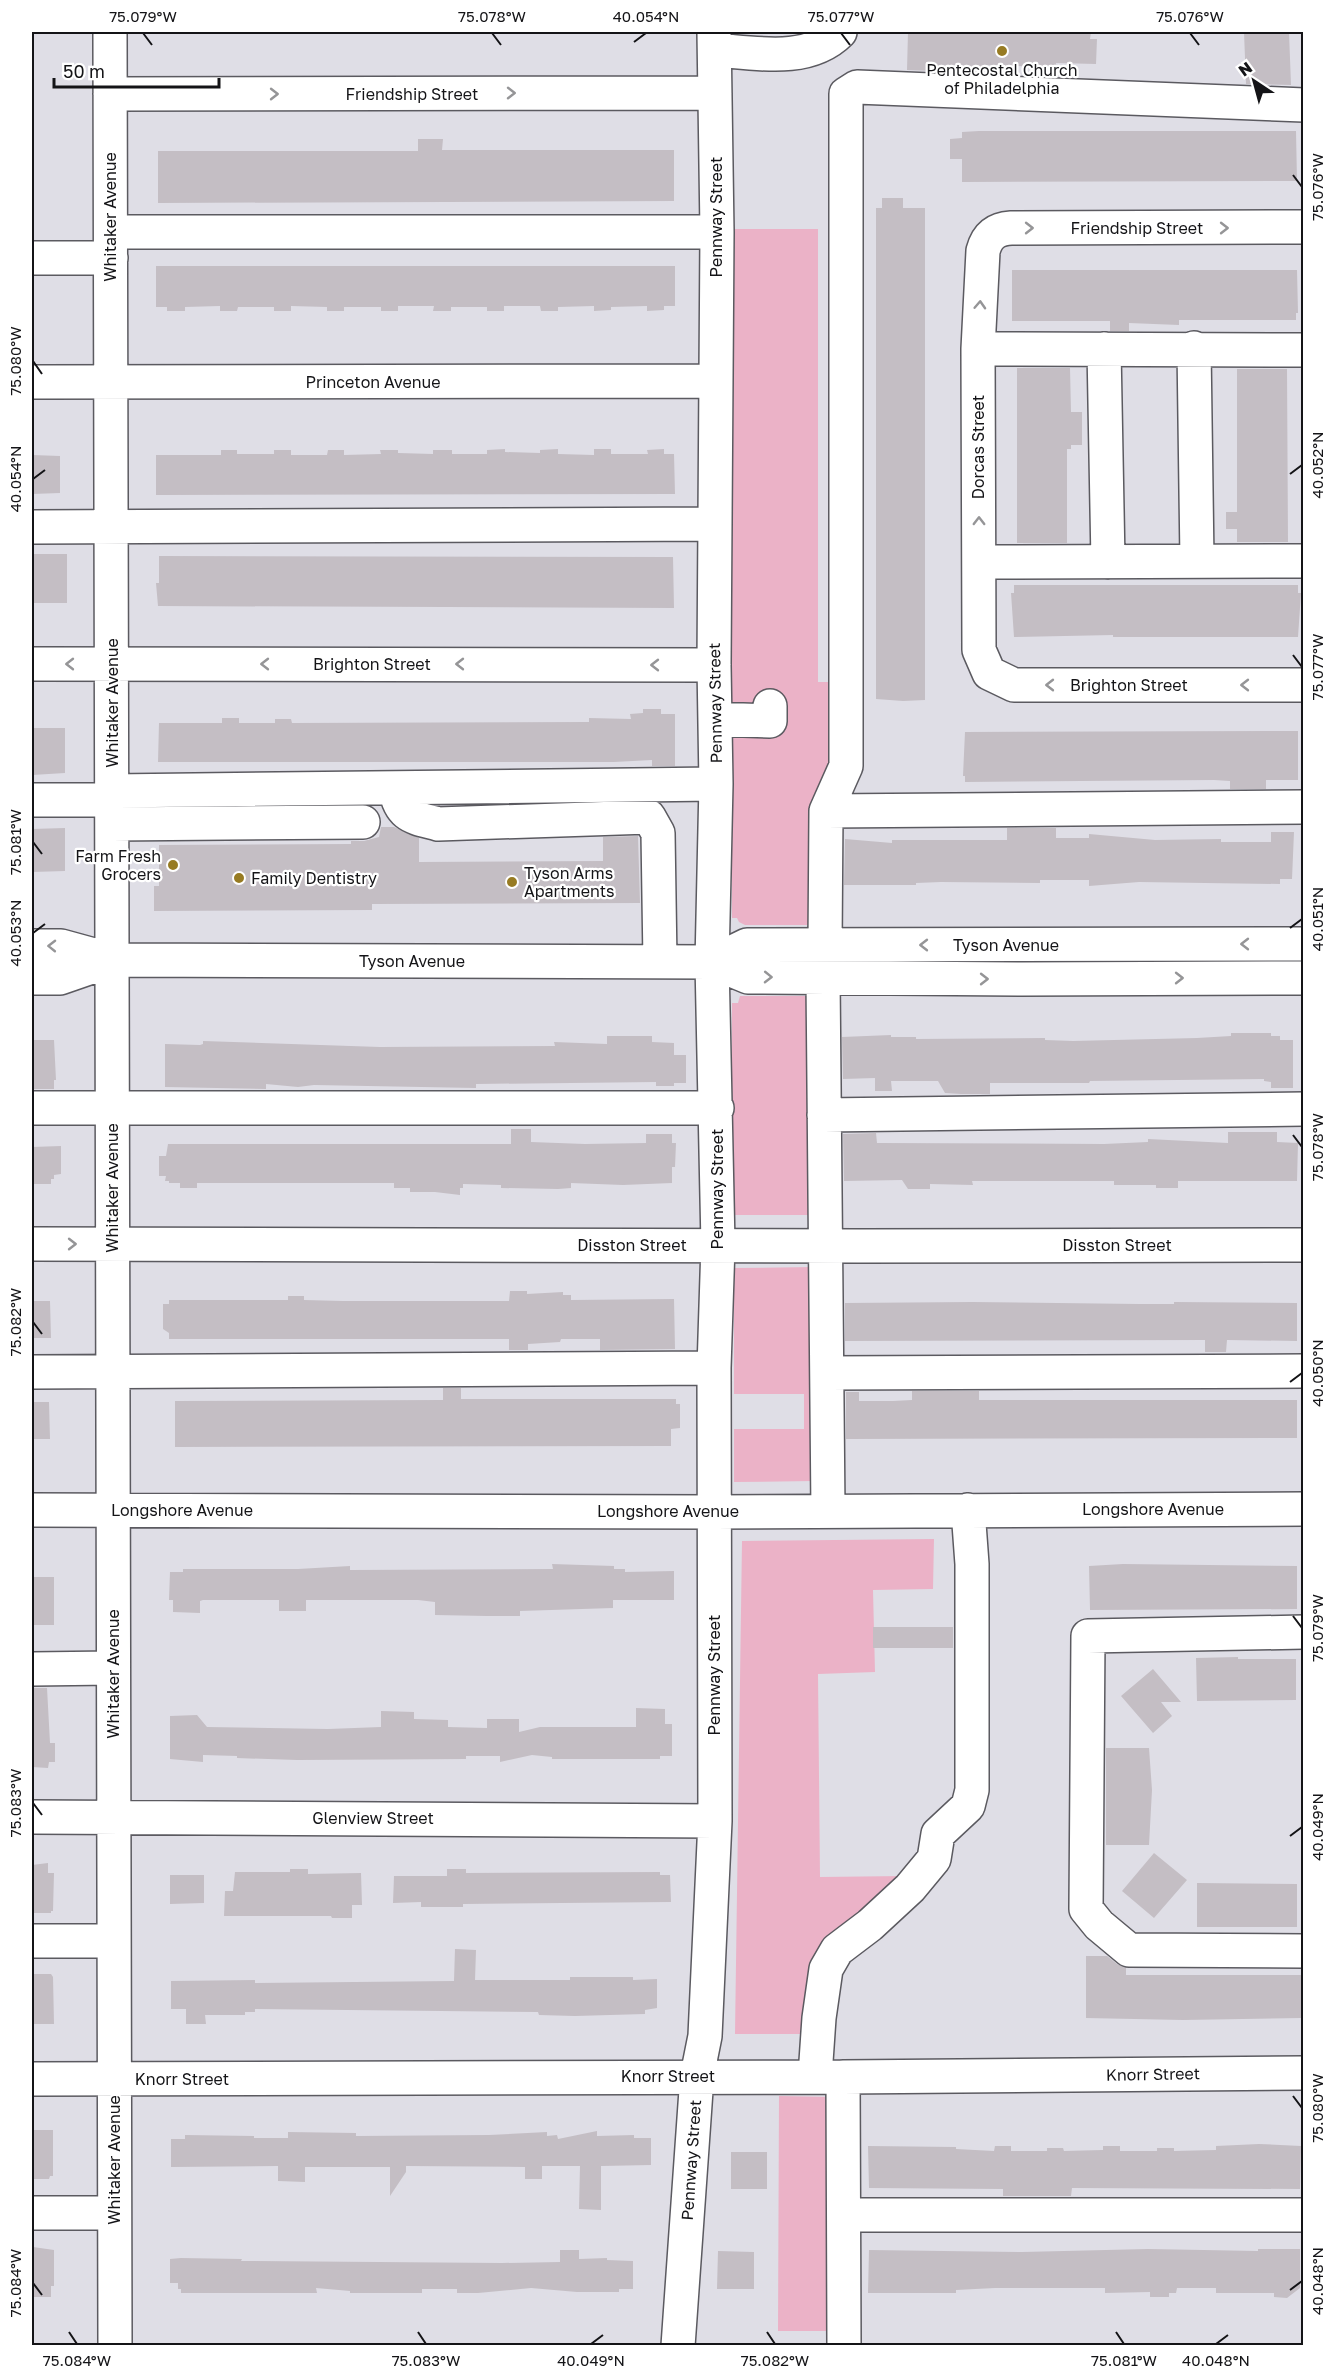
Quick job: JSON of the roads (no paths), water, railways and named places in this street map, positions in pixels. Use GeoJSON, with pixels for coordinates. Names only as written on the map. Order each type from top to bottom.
{"type":"FeatureCollection","features":[{"type":"Feature","properties":{"kind":"street","name":"Whitaker Avenue"},"geometry":{"type":"LineString","coordinates":[[110,32],[115,2346]]}},
{"type":"Feature","properties":{"kind":"street"},"geometry":{"type":"LineString","coordinates":[[714,41],[778,54],[812,51],[829,43],[840,32]]}},
{"type":"Feature","properties":{"kind":"street","name":"Pennway Street"},"geometry":{"type":"LineString","coordinates":[[678,2346],[697,2076],[705,2036],[715,1821],[714,1368],[718,1245],[717,1108],[712,962],[716,784],[714,665],[717,232],[714,41]]}},
{"type":"Feature","properties":{"kind":"street"},"geometry":{"type":"LineString","coordinates":[[828,1511],[824,962],[826,811],[846,766],[846,94],[857,87],[1304,105]]}},
{"type":"Feature","properties":{"kind":"street","name":"Friendship Street"},"geometry":{"type":"LineString","coordinates":[[110,94],[715,93]]}},
{"type":"Feature","properties":{"kind":"street","name":"Friendship Street"},"geometry":{"type":"LineString","coordinates":[[983,251],[985,243],[995,231],[1011,228],[1304,228]]}},
{"type":"Feature","properties":{"kind":"street"},"geometry":{"type":"LineString","coordinates":[[32,258],[111,245],[717,232]]}},
{"type":"Feature","properties":{"kind":"street","name":"Dorcas Street"},"geometry":{"type":"LineString","coordinates":[[979,643],[978,350],[983,251]]}},
{"type":"Feature","properties":{"kind":"street"},"geometry":{"type":"LineString","coordinates":[[978,350],[1194,348],[1304,350]]}},
{"type":"Feature","properties":{"kind":"street"},"geometry":{"type":"LineString","coordinates":[[1194,348],[1197,561]]}},
{"type":"Feature","properties":{"kind":"street"},"geometry":{"type":"LineString","coordinates":[[1104,349],[1107,562]]}},
{"type":"Feature","properties":{"kind":"street","name":"Princeton Avenue"},"geometry":{"type":"LineString","coordinates":[[32,382],[715,381]]}},
{"type":"Feature","properties":{"kind":"street"},"geometry":{"type":"LineString","coordinates":[[32,528],[715,524]]}},
{"type":"Feature","properties":{"kind":"street"},"geometry":{"type":"LineString","coordinates":[[979,562],[1304,561]]}},
{"type":"Feature","properties":{"kind":"street","name":"Brighton Street"},"geometry":{"type":"LineString","coordinates":[[979,643],[979,650],[989,673],[1014,685],[1304,685]]}},
{"type":"Feature","properties":{"kind":"street","name":"Brighton Street"},"geometry":{"type":"LineString","coordinates":[[32,664],[714,665]]}},
{"type":"Feature","properties":{"kind":"street"},"geometry":{"type":"LineString","coordinates":[[715,719],[770,721],[770,706]]}},
{"type":"Feature","properties":{"kind":"street"},"geometry":{"type":"LineString","coordinates":[[112,805],[395,788],[716,784]]}},
{"type":"Feature","properties":{"kind":"street"},"geometry":{"type":"LineString","coordinates":[[395,788],[398,804],[410,817],[438,824],[649,817],[658,833],[660,962]]}},
{"type":"Feature","properties":{"kind":"street"},"geometry":{"type":"LineString","coordinates":[[32,800],[363,822]]}},
{"type":"Feature","properties":{"kind":"street"},"geometry":{"type":"LineString","coordinates":[[826,811],[1304,807]]}},
{"type":"Feature","properties":{"kind":"street","name":"Tyson Avenue"},"geometry":{"type":"LineString","coordinates":[[824,962],[1022,945],[1304,944]]}},
{"type":"Feature","properties":{"kind":"street","name":"Tyson Avenue"},"geometry":{"type":"LineString","coordinates":[[32,946],[61,946],[112,960],[712,962],[747,945],[824,962],[1022,979],[1304,978]]}},
{"type":"Feature","properties":{"kind":"street"},"geometry":{"type":"LineString","coordinates":[[1022,945],[1022,979]]}},
{"type":"Feature","properties":{"kind":"street","name":"Tyson Avenue"},"geometry":{"type":"LineString","coordinates":[[32,978],[60,978],[112,960]]}},
{"type":"Feature","properties":{"kind":"street"},"geometry":{"type":"LineString","coordinates":[[32,1108],[717,1108]]}},
{"type":"Feature","properties":{"kind":"street"},"geometry":{"type":"LineString","coordinates":[[824,1115],[1304,1109]]}},
{"type":"Feature","properties":{"kind":"street","name":"Disston Street"},"geometry":{"type":"LineString","coordinates":[[32,1244],[1304,1245]]}},
{"type":"Feature","properties":{"kind":"street"},"geometry":{"type":"LineString","coordinates":[[32,1372],[714,1368]]}},
{"type":"Feature","properties":{"kind":"street"},"geometry":{"type":"LineString","coordinates":[[826,1373],[1304,1371]]}},
{"type":"Feature","properties":{"kind":"street","name":"Longshore Avenue"},"geometry":{"type":"LineString","coordinates":[[32,1510],[714,1512],[1304,1509]]}},
{"type":"Feature","properties":{"kind":"street"},"geometry":{"type":"LineString","coordinates":[[844,2346],[845,2216],[829,2077],[819,2018],[826,1969],[837,1950],[870,1925],[910,1888],[934,1859],[938,1834],[968,1806],[972,1790],[972,1564],[968,1510]]}},
{"type":"Feature","properties":{"kind":"street"},"geometry":{"type":"LineString","coordinates":[[1304,1632],[1088,1636],[1086,1910],[1099,1925],[1129,1950],[1304,1951]]}},
{"type":"Feature","properties":{"kind":"street"},"geometry":{"type":"LineString","coordinates":[[32,1669],[113,1668]]}},
{"type":"Feature","properties":{"kind":"street","name":"Glenview Street"},"geometry":{"type":"LineString","coordinates":[[32,1817],[715,1821]]}},
{"type":"Feature","properties":{"kind":"street"},"geometry":{"type":"LineString","coordinates":[[32,1941],[114,1941]]}},
{"type":"Feature","properties":{"kind":"street","name":"Knorr Street"},"geometry":{"type":"LineString","coordinates":[[32,2079],[1304,2073]]}},
{"type":"Feature","properties":{"kind":"street"},"geometry":{"type":"LineString","coordinates":[[32,2213],[114,2213]]}},
{"type":"Feature","properties":{"kind":"street"},"geometry":{"type":"LineString","coordinates":[[845,2216],[1304,2215]]}},
{"type":"Feature","properties":{"kind":"place","name":"Pentecostal Church of Philadelphia"},"geometry":{"type":"Point","coordinates":[1002,51]}},
{"type":"Feature","properties":{"kind":"place","name":"Farm Fresh Grocers"},"geometry":{"type":"Point","coordinates":[173,865]}},
{"type":"Feature","properties":{"kind":"place","name":"Family Dentistry"},"geometry":{"type":"Point","coordinates":[239,878]}},
{"type":"Feature","properties":{"kind":"place","name":"Tyson Arms Apartments"},"geometry":{"type":"Point","coordinates":[512,882]}}]}
